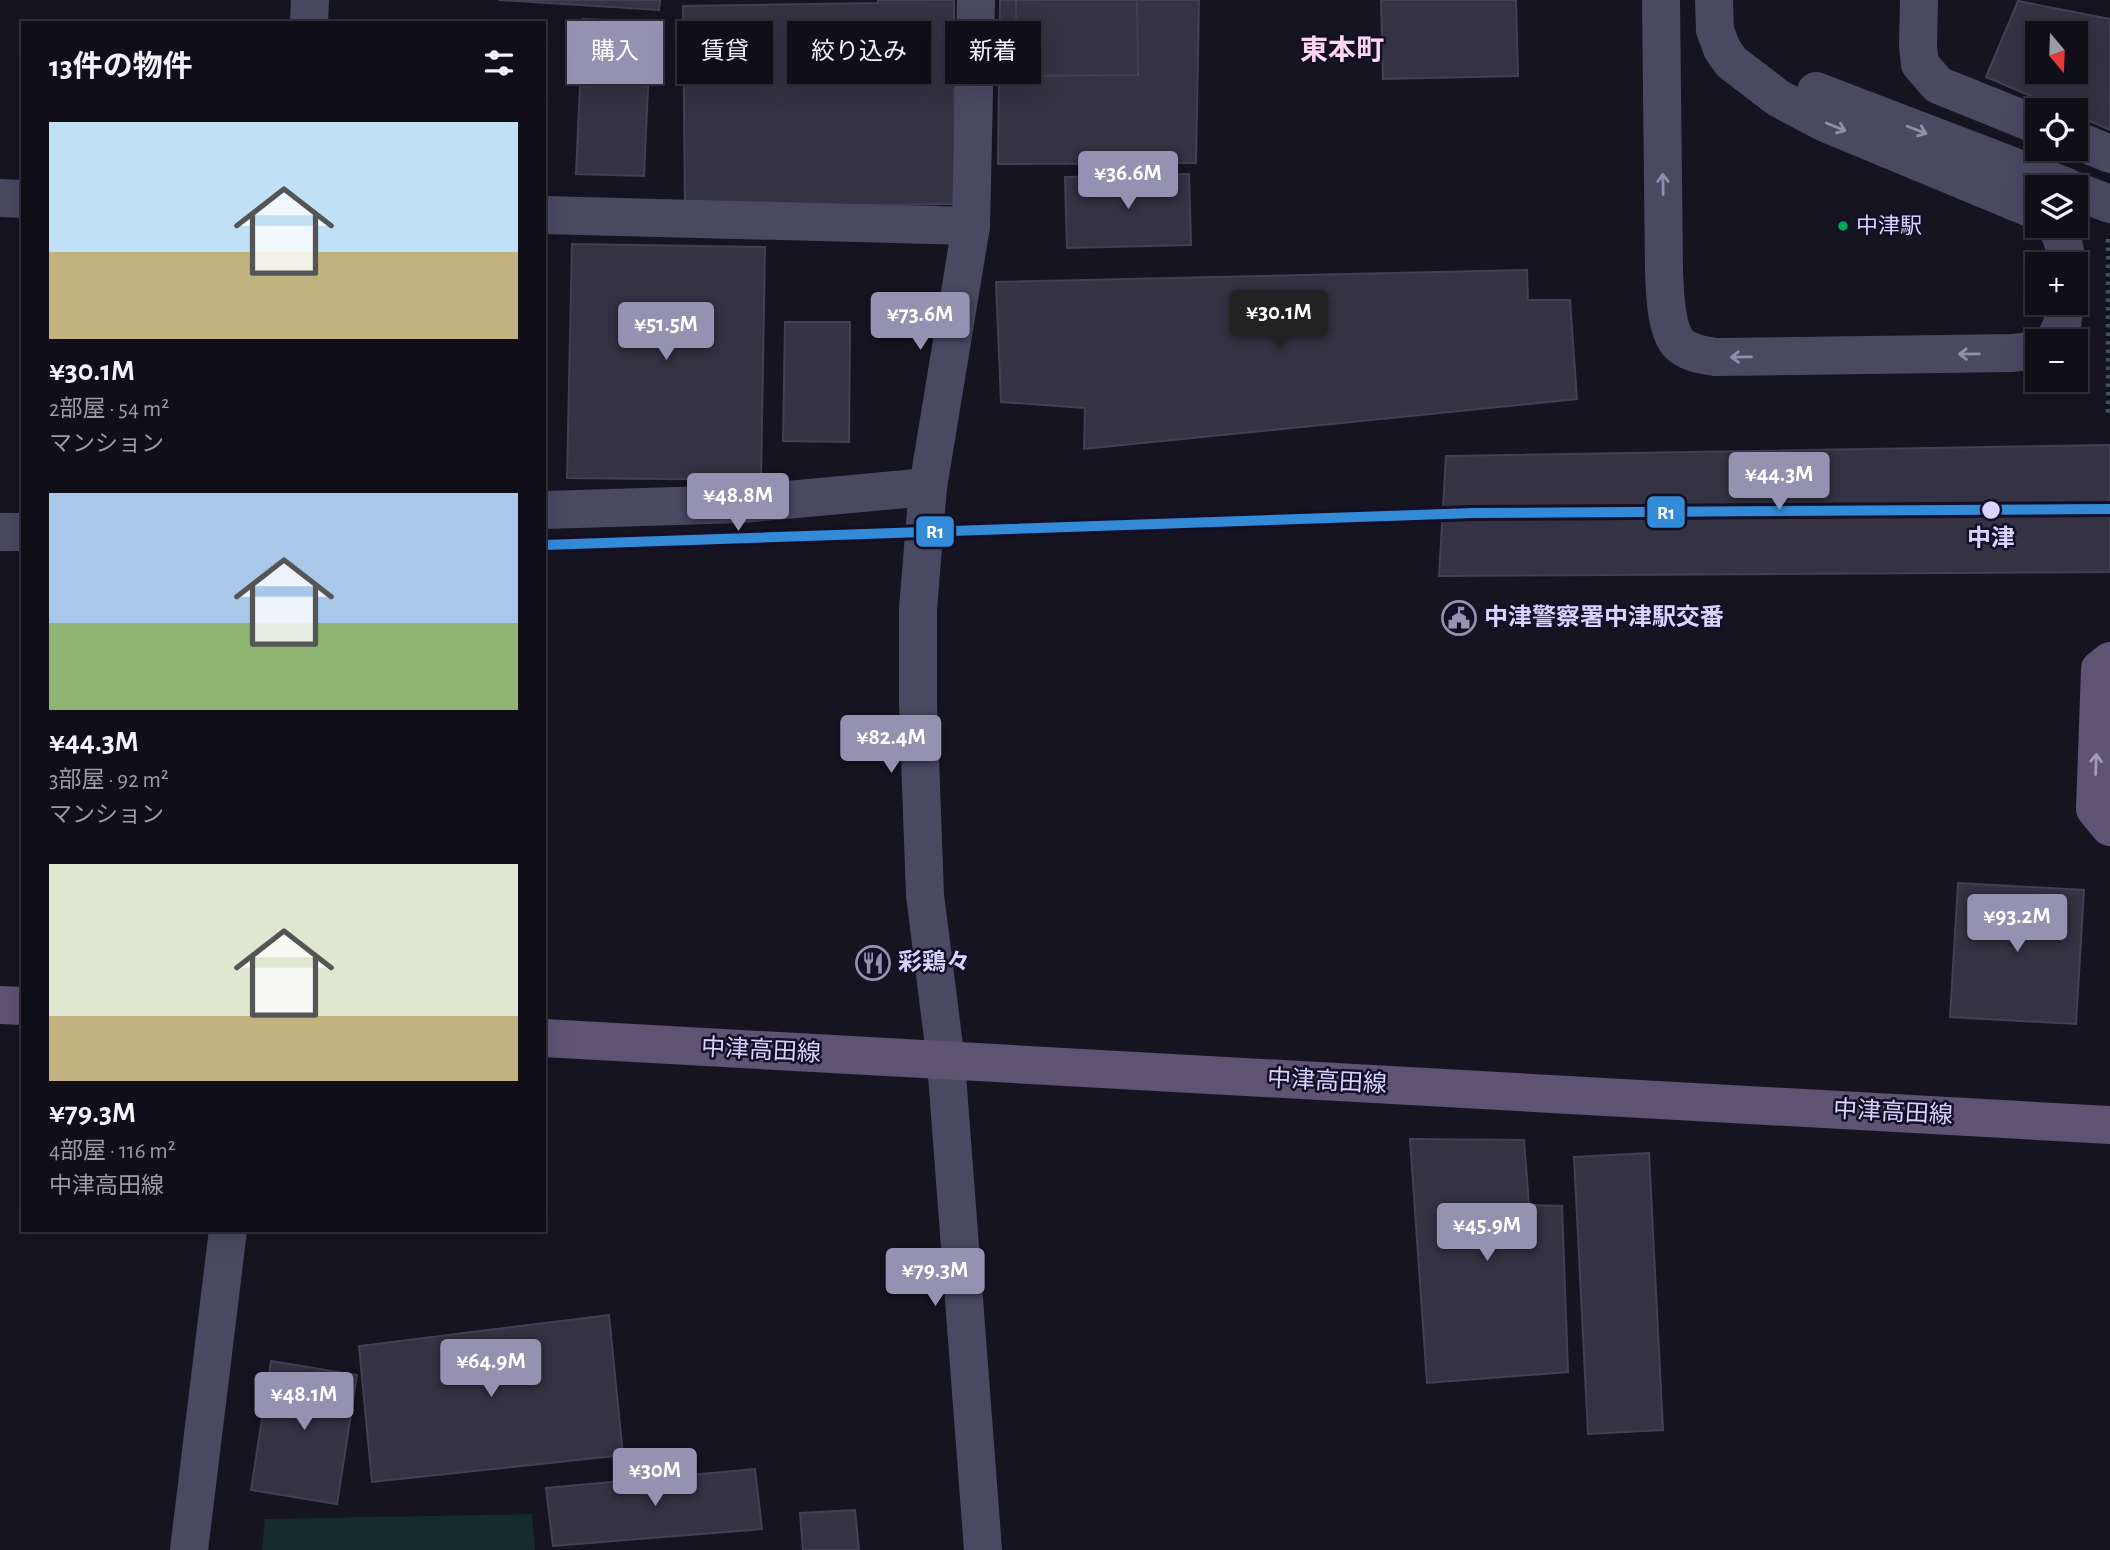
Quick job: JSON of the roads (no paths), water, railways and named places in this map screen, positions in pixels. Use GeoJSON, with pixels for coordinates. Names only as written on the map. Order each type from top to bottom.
{"type":"FeatureCollection","features":[{"type":"Feature","properties":{"kind":"main road"},"geometry":{"type":"LineString","coordinates":[[2110,660],[2099,669],[2095,810],[2110,827]]}},
{"type":"Feature","properties":{"kind":"main road"},"geometry":{"type":"LineString","coordinates":[[0,1005],[21,1006]]}},
{"type":"Feature","properties":{"kind":"main road","name":"中津高田線"},"geometry":{"type":"LineString","coordinates":[[546,1038],[2110,1125]]}},
{"type":"Feature","properties":{"kind":"street"},"geometry":{"type":"LineString","coordinates":[[309,21],[310,0]]}},
{"type":"Feature","properties":{"kind":"street"},"geometry":{"type":"LineString","coordinates":[[976,0],[971,226],[928,487],[918,609],[925,895],[946,1062],[983,1550]]}},
{"type":"Feature","properties":{"kind":"street"},"geometry":{"type":"LineString","coordinates":[[1661,0],[1665,296],[1670,324],[1678,342],[1692,352],[1715,358],[2025,352]]}},
{"type":"Feature","properties":{"kind":"street"},"geometry":{"type":"LineString","coordinates":[[1919,0],[1920,64],[1938,85],[2025,120]]}},
{"type":"Feature","properties":{"kind":"street"},"geometry":{"type":"LineString","coordinates":[[1714,8],[1720,31],[1743,57],[1777,76],[2036,175]]}},
{"type":"Feature","properties":{"kind":"street"},"geometry":{"type":"LineString","coordinates":[[1714,8],[1715,30],[1731,62],[1777,98],[1825,123],[2025,206]]}},
{"type":"Feature","properties":{"kind":"street"},"geometry":{"type":"LineString","coordinates":[[2088,145],[2110,154]]}},
{"type":"Feature","properties":{"kind":"street"},"geometry":{"type":"LineString","coordinates":[[0,198],[21,199]]}},
{"type":"Feature","properties":{"kind":"street"},"geometry":{"type":"LineString","coordinates":[[2088,200],[2109,216]]}},
{"type":"Feature","properties":{"kind":"street"},"geometry":{"type":"LineString","coordinates":[[546,215],[971,226]]}},
{"type":"Feature","properties":{"kind":"street"},"geometry":{"type":"LineString","coordinates":[[546,510],[743,503],[928,487]]}},
{"type":"Feature","properties":{"kind":"street"},"geometry":{"type":"LineString","coordinates":[[0,532],[21,532]]}},
{"type":"Feature","properties":{"kind":"street"},"geometry":{"type":"LineString","coordinates":[[190,1550],[228,1232]]}},
{"type":"Feature","properties":{"kind":"place","name":"中津駅"},"geometry":{"type":"Point","coordinates":[1843,226]}},
{"type":"Feature","properties":{"kind":"place","name":"中津"},"geometry":{"type":"Point","coordinates":[1991,510]}},
{"type":"Feature","properties":{"kind":"place","name":"中津警察署中津駅交番"},"geometry":{"type":"Point","coordinates":[1459,618]}},
{"type":"Feature","properties":{"kind":"place","name":"彩鶏々"},"geometry":{"type":"Point","coordinates":[873,963]}},
{"type":"Feature","properties":{"kind":"district","name":"東本町"},"geometry":{"type":"Point","coordinates":[1342,51]}}]}
